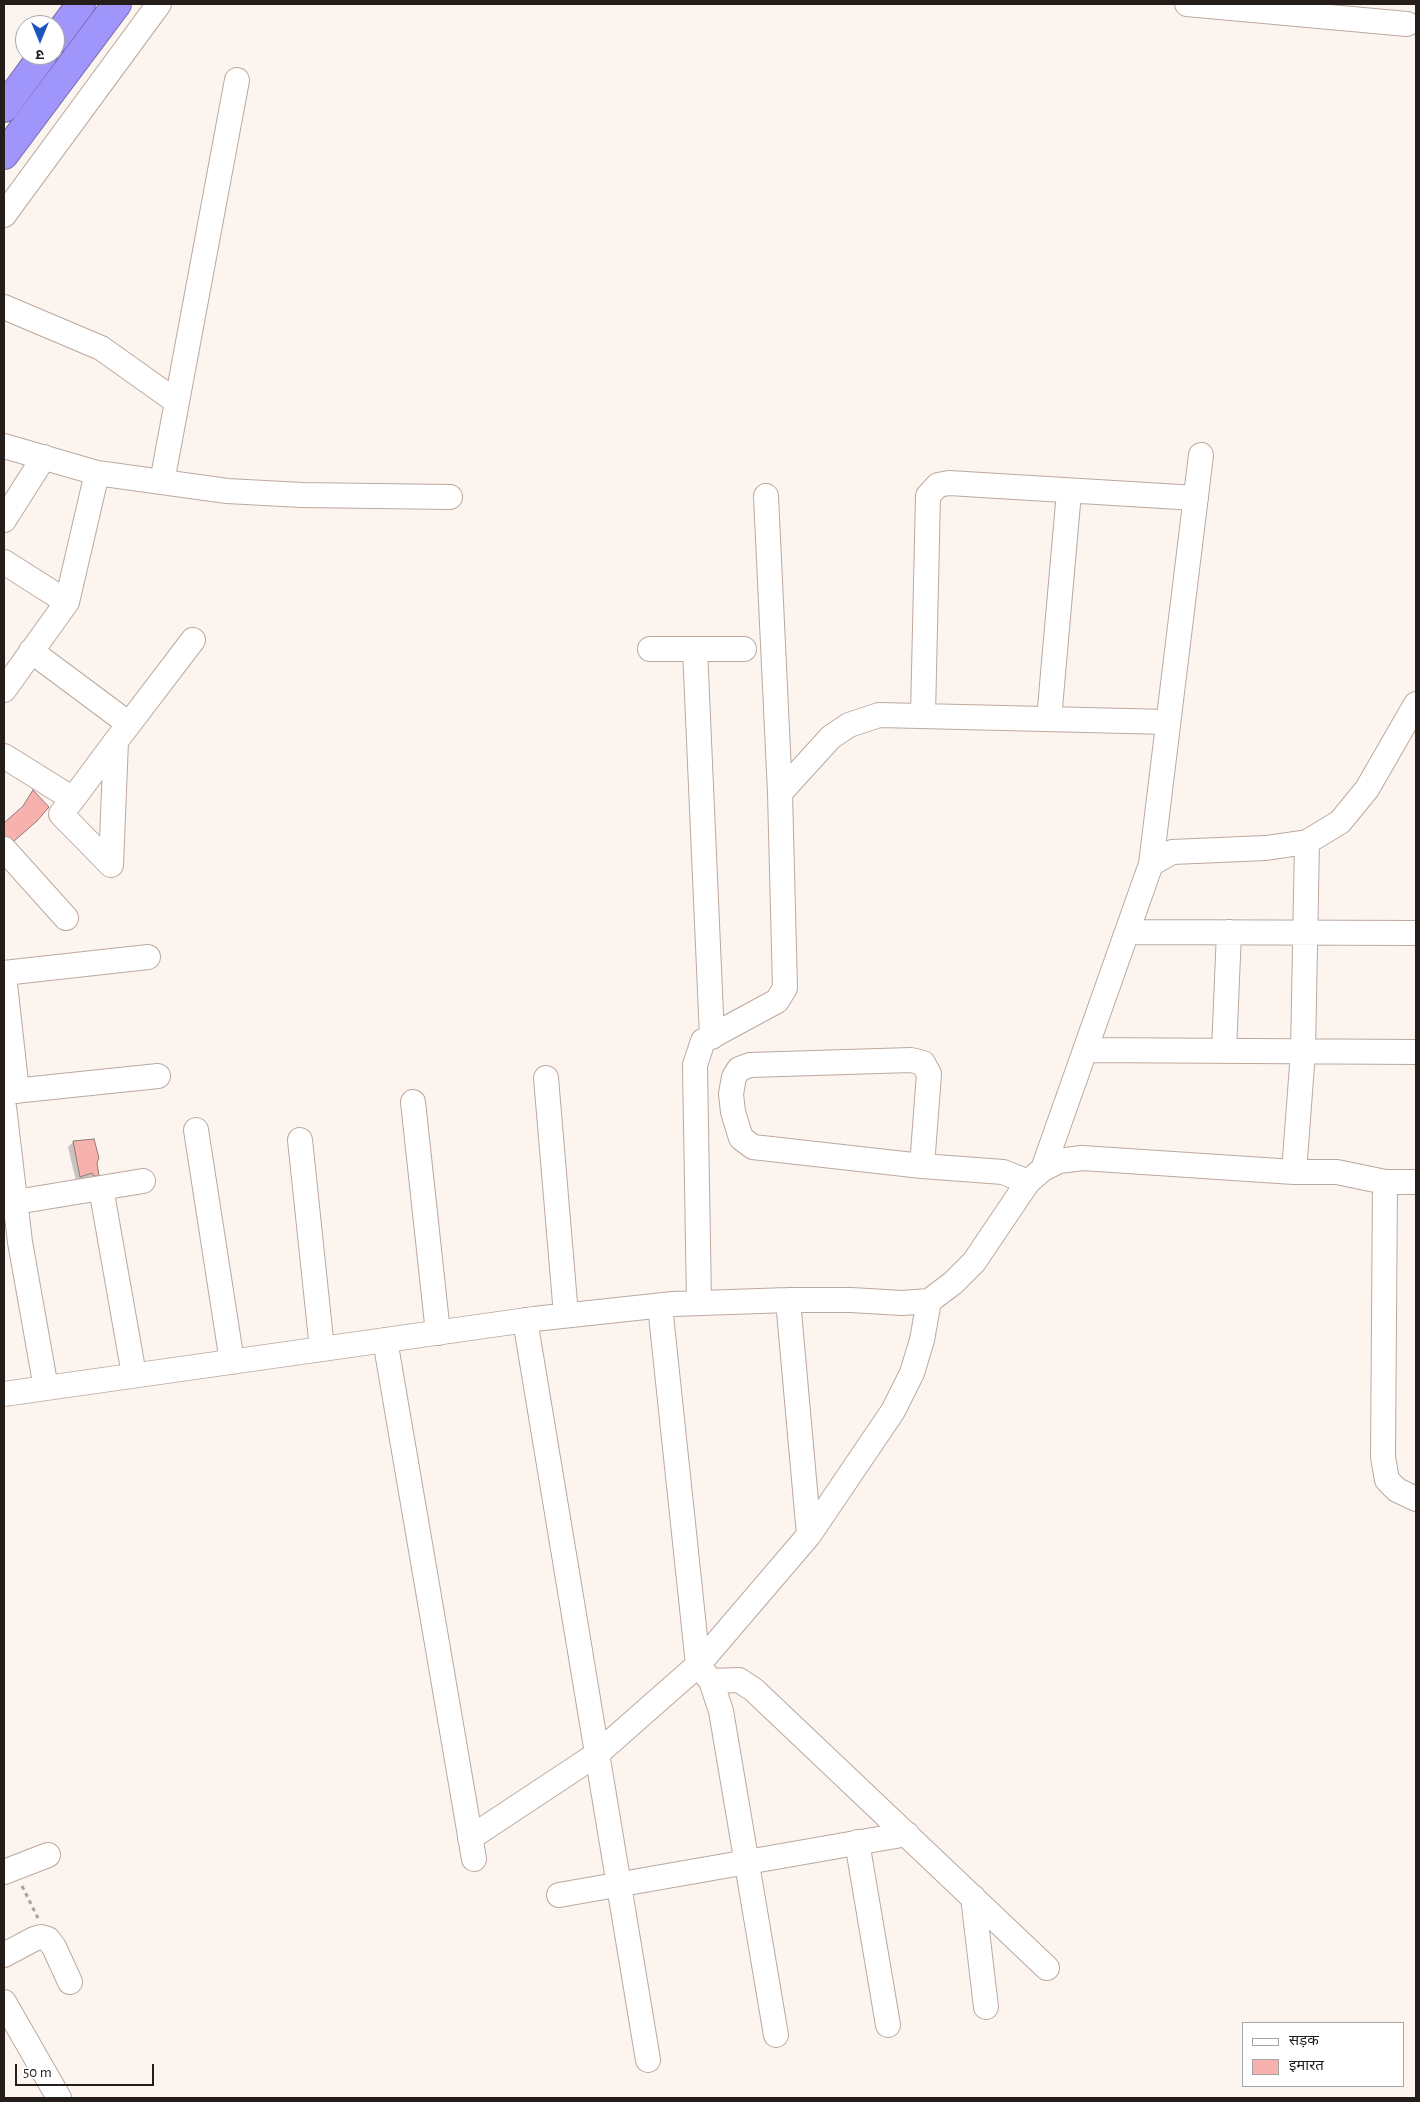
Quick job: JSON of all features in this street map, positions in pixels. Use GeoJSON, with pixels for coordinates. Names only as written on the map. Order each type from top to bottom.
{"type":"FeatureCollection","features":[{"type":"Feature","properties":{"kind":"highway"},"geometry":{"type":"LineString","coordinates":[[65,26],[81,4]]}},
{"type":"Feature","properties":{"kind":"highway"},"geometry":{"type":"LineString","coordinates":[[4,155],[117,4]]}},
{"type":"Feature","properties":{"kind":"highway"},"geometry":{"type":"LineString","coordinates":[[4,108],[36,65]]}},
{"type":"Feature","properties":{"kind":"street"},"geometry":{"type":"LineString","coordinates":[[4,215],[159,4]]}},
{"type":"Feature","properties":{"kind":"street"},"geometry":{"type":"LineString","coordinates":[[1187,4],[1407,24]]}},
{"type":"Feature","properties":{"kind":"street"},"geometry":{"type":"LineString","coordinates":[[162,482],[237,80]]}},
{"type":"Feature","properties":{"kind":"street"},"geometry":{"type":"LineString","coordinates":[[4,307],[101,348],[177,402]]}},
{"type":"Feature","properties":{"kind":"street"},"geometry":{"type":"LineString","coordinates":[[4,446],[97,473],[227,491],[274,494],[450,497]]}},
{"type":"Feature","properties":{"kind":"street"},"geometry":{"type":"LineString","coordinates":[[4,1394],[566,1315],[699,1303],[851,1300],[902,1304],[929,1301],[953,1283],[974,1262],[1036,1175],[1085,1050],[1127,932],[1159,853],[1168,722],[1201,455]]}},
{"type":"Feature","properties":{"kind":"street"},"geometry":{"type":"LineString","coordinates":[[4,520],[44,457]]}},
{"type":"Feature","properties":{"kind":"street"},"geometry":{"type":"LineString","coordinates":[[4,690],[67,602],[97,473]]}},
{"type":"Feature","properties":{"kind":"street"},"geometry":{"type":"LineString","coordinates":[[923,715],[928,496],[938,485],[949,483],[1069,492],[1196,498]]}},
{"type":"Feature","properties":{"kind":"street"},"geometry":{"type":"LineString","coordinates":[[1049,719],[1069,492]]}},
{"type":"Feature","properties":{"kind":"street"},"geometry":{"type":"LineString","coordinates":[[699,1303],[695,1065],[703,1041],[777,1001],[785,988],[780,793],[766,496]]}},
{"type":"Feature","properties":{"kind":"street"},"geometry":{"type":"LineString","coordinates":[[4,562],[67,602]]}},
{"type":"Feature","properties":{"kind":"street"},"geometry":{"type":"LineString","coordinates":[[123,733],[111,865],[61,814],[193,640]]}},
{"type":"Feature","properties":{"kind":"street"},"geometry":{"type":"LineString","coordinates":[[650,649],[744,649]]}},
{"type":"Feature","properties":{"kind":"street"},"geometry":{"type":"LineString","coordinates":[[695,649],[712,1036]]}},
{"type":"Feature","properties":{"kind":"street"},"geometry":{"type":"LineString","coordinates":[[31,651],[123,733]]}},
{"type":"Feature","properties":{"kind":"street"},"geometry":{"type":"LineString","coordinates":[[1159,853],[1266,848],[1307,842],[1340,822],[1367,789],[1416,704]]}},
{"type":"Feature","properties":{"kind":"street"},"geometry":{"type":"LineString","coordinates":[[780,793],[831,737],[848,725],[879,715],[1168,722]]}},
{"type":"Feature","properties":{"kind":"street"},"geometry":{"type":"LineString","coordinates":[[4,756],[73,799]]}},
{"type":"Feature","properties":{"kind":"street"},"geometry":{"type":"LineString","coordinates":[[1294,1172],[1302,1052],[1307,842]]}},
{"type":"Feature","properties":{"kind":"street"},"geometry":{"type":"LineString","coordinates":[[4,849],[66,918]]}},
{"type":"Feature","properties":{"kind":"street"},"geometry":{"type":"LineString","coordinates":[[1127,932],[1416,933]]}},
{"type":"Feature","properties":{"kind":"street"},"geometry":{"type":"LineString","coordinates":[[1224,1051],[1229,932]]}},
{"type":"Feature","properties":{"kind":"street"},"geometry":{"type":"LineString","coordinates":[[46,1388],[20,1242],[8,1097],[4,974],[148,957]]}},
{"type":"Feature","properties":{"kind":"street"},"geometry":{"type":"LineString","coordinates":[[1085,1050],[1416,1052]]}},
{"type":"Feature","properties":{"kind":"street"},"geometry":{"type":"LineString","coordinates":[[922,1166],[929,1074],[923,1064],[911,1060],[750,1065],[739,1069],[734,1077],[731,1094],[733,1112],[741,1138],[753,1147],[922,1166],[1036,1175],[1059,1160],[1082,1158],[1294,1172],[1336,1172],[1385,1182],[1416,1182]]}},
{"type":"Feature","properties":{"kind":"street"},"geometry":{"type":"LineString","coordinates":[[8,1097],[158,1076]]}},
{"type":"Feature","properties":{"kind":"street"},"geometry":{"type":"LineString","coordinates":[[546,1078],[566,1315]]}},
{"type":"Feature","properties":{"kind":"street"},"geometry":{"type":"LineString","coordinates":[[413,1102],[438,1333]]}},
{"type":"Feature","properties":{"kind":"street"},"geometry":{"type":"LineString","coordinates":[[196,1130],[232,1362]]}},
{"type":"Feature","properties":{"kind":"street"},"geometry":{"type":"LineString","coordinates":[[300,1140],[322,1349]]}},
{"type":"Feature","properties":{"kind":"street"},"geometry":{"type":"LineString","coordinates":[[16,1202],[143,1181]]}},
{"type":"Feature","properties":{"kind":"street"},"geometry":{"type":"LineString","coordinates":[[1385,1182],[1383,1458],[1387,1480],[1397,1490],[1416,1499]]}},
{"type":"Feature","properties":{"kind":"street"},"geometry":{"type":"LineString","coordinates":[[101,1188],[134,1375]]}},
{"type":"Feature","properties":{"kind":"street"},"geometry":{"type":"LineString","coordinates":[[788,1300],[808,1535]]}},
{"type":"Feature","properties":{"kind":"street"},"geometry":{"type":"LineString","coordinates":[[385,1340],[472,1848],[705,1673],[808,1535],[893,1411],[912,1373],[922,1340],[929,1301]]}},
{"type":"Feature","properties":{"kind":"street"},"geometry":{"type":"LineString","coordinates":[[660,1306],[705,1673],[721,1711],[776,2034]]}},
{"type":"Feature","properties":{"kind":"street"},"geometry":{"type":"LineString","coordinates":[[525,1320],[648,2060]]}},
{"type":"Feature","properties":{"kind":"street"},"geometry":{"type":"LineString","coordinates":[[705,1673],[739,1680],[754,1690],[1047,1968]]}},
{"type":"Feature","properties":{"kind":"street"},"geometry":{"type":"LineString","coordinates":[[559,1895],[906,1834]]}},
{"type":"Feature","properties":{"kind":"street"},"geometry":{"type":"LineString","coordinates":[[857,1842],[888,2025]]}},
{"type":"Feature","properties":{"kind":"street"},"geometry":{"type":"LineString","coordinates":[[9,1870],[48,1854]]}},
{"type":"Feature","properties":{"kind":"street"},"geometry":{"type":"LineString","coordinates":[[973,1897],[986,2007]]}},
{"type":"Feature","properties":{"kind":"street"},"geometry":{"type":"LineString","coordinates":[[4,1955],[34,1939],[41,1937],[48,1939],[54,1947],[70,1982]]}},
{"type":"Feature","properties":{"kind":"street"},"geometry":{"type":"LineString","coordinates":[[4,2002],[59,2098]]}},
{"type":"Feature","properties":{"kind":"path"},"geometry":{"type":"LineString","coordinates":[[9,1870],[48,1939]]}},
{"type":"Feature","properties":{"kind":"building"},"geometry":{"type":"Polygon","coordinates":[[[33,790],[49,807],[37,821],[6,848],[4,845],[4,823],[23,806],[33,790]]]}},
{"type":"Feature","properties":{"kind":"building"},"geometry":{"type":"Polygon","coordinates":[[[94,1139],[99,1158],[97,1163],[99,1176],[94,1176],[92,1173],[80,1177],[73,1141],[94,1139]]]}}]}
